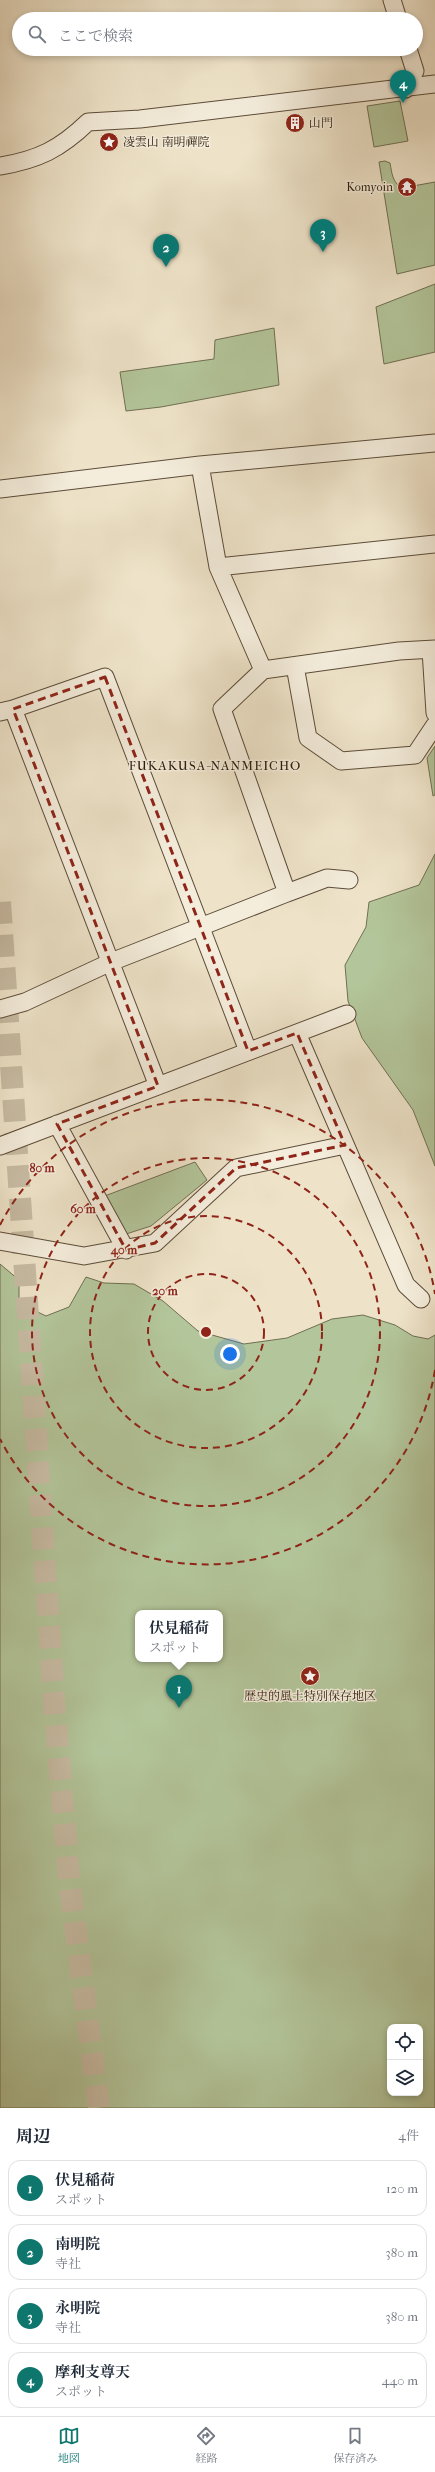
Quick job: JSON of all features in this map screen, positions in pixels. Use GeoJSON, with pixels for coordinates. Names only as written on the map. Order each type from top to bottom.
{"type":"FeatureCollection","features":[{"type":"Feature","properties":{"kind":"street"},"geometry":{"type":"LineString","coordinates":[[392,0],[396,12]]}},
{"type":"Feature","properties":{"kind":"street"},"geometry":{"type":"LineString","coordinates":[[406,88],[415,71],[410,56]]}},
{"type":"Feature","properties":{"kind":"street"},"geometry":{"type":"LineString","coordinates":[[0,166],[42,157],[72,138],[88,122],[140,119],[435,84]]}},
{"type":"Feature","properties":{"kind":"street"},"geometry":{"type":"LineString","coordinates":[[0,489],[200,465],[435,443]]}},
{"type":"Feature","properties":{"kind":"street"},"geometry":{"type":"LineString","coordinates":[[200,465],[218,567],[263,670]]}},
{"type":"Feature","properties":{"kind":"street"},"geometry":{"type":"LineString","coordinates":[[218,567],[435,544]]}},
{"type":"Feature","properties":{"kind":"street"},"geometry":{"type":"LineString","coordinates":[[287,893],[222,709],[263,670],[399,651],[433,650],[435,713]]}},
{"type":"Feature","properties":{"kind":"street"},"geometry":{"type":"LineString","coordinates":[[295,666],[308,738],[341,761],[416,755],[435,725]]}},
{"type":"Feature","properties":{"kind":"street"},"geometry":{"type":"LineString","coordinates":[[158,1086],[111,962],[6,710],[105,677],[202,927],[248,1051]]}},
{"type":"Feature","properties":{"kind":"street"},"geometry":{"type":"LineString","coordinates":[[0,1009],[25,1002],[111,962],[327,878],[349,880]]}},
{"type":"Feature","properties":{"kind":"street"},"geometry":{"type":"LineString","coordinates":[[0,1146],[347,1014]]}},
{"type":"Feature","properties":{"kind":"street"},"geometry":{"type":"LineString","coordinates":[[297,1033],[406,1285],[421,1299]]}},
{"type":"Feature","properties":{"kind":"street"},"geometry":{"type":"LineString","coordinates":[[57,1124],[126,1250]]}},
{"type":"Feature","properties":{"kind":"street"},"geometry":{"type":"LineString","coordinates":[[0,1241],[84,1256],[126,1250],[154,1243],[236,1168],[345,1145]]}},
{"type":"Feature","properties":{"kind":"highlighted area"},"geometry":{"type":"Polygon","coordinates":[[[105,677],[248,1051],[297,1033],[345,1145],[236,1168],[155,1243],[126,1250],[57,1124],[158,1086],[13,709],[105,677]]]}},
{"type":"Feature","properties":{"kind":"green space"},"geometry":{"type":"Polygon","coordinates":[[[400,101],[408,141],[374,147],[367,106],[400,101]]]}},
{"type":"Feature","properties":{"kind":"green space"},"geometry":{"type":"Polygon","coordinates":[[[385,161],[390,163],[394,180],[402,188],[435,182],[435,265],[397,274],[379,162],[385,161]]]}},
{"type":"Feature","properties":{"kind":"green space"},"geometry":{"type":"Polygon","coordinates":[[[435,284],[435,352],[384,364],[376,307],[435,284]]]}},
{"type":"Feature","properties":{"kind":"green space"},"geometry":{"type":"Polygon","coordinates":[[[274,328],[279,385],[161,407],[126,411],[120,372],[214,359],[215,340],[274,328]]]}},
{"type":"Feature","properties":{"kind":"green space"},"geometry":{"type":"Polygon","coordinates":[[[435,746],[435,795],[433,796],[427,758],[435,746]]]}},
{"type":"Feature","properties":{"kind":"green space"},"geometry":{"type":"Polygon","coordinates":[[[435,854],[435,1166],[413,1110],[362,1038],[348,1001],[345,965],[366,927],[369,902],[419,885],[435,854]]]}},
{"type":"Feature","properties":{"kind":"green space"},"geometry":{"type":"Polygon","coordinates":[[[195,1162],[207,1180],[151,1226],[123,1235],[102,1197],[195,1162]]]}},
{"type":"Feature","properties":{"kind":"green space"},"geometry":{"type":"Polygon","coordinates":[[[0,1264],[19,1280],[19,1303],[46,1316],[69,1307],[86,1277],[104,1283],[134,1284],[163,1301],[198,1331],[244,1344],[287,1338],[332,1319],[363,1315],[395,1325],[413,1336],[428,1339],[435,1335],[435,2108],[0,2108],[0,1264]]]}},
{"type":"Feature","properties":{"kind":"tunnel"},"geometry":{"type":"LineString","coordinates":[[0,902],[54,1701],[69,1880],[99,2108]]}},
{"type":"Feature","properties":{"kind":"place","name":"摩利支尊天"},"geometry":{"type":"Point","coordinates":[403,103]}},
{"type":"Feature","properties":{"kind":"place","name":"山門"},"geometry":{"type":"Point","coordinates":[295,123]}},
{"type":"Feature","properties":{"kind":"place","name":"凌雲山 南明禪院"},"geometry":{"type":"Point","coordinates":[109,142]}},
{"type":"Feature","properties":{"kind":"place","name":"Komyoin"},"geometry":{"type":"Point","coordinates":[407,187]}},
{"type":"Feature","properties":{"kind":"place","name":"永明院"},"geometry":{"type":"Point","coordinates":[323,252]}},
{"type":"Feature","properties":{"kind":"place","name":"南明院"},"geometry":{"type":"Point","coordinates":[166,267]}},
{"type":"Feature","properties":{"kind":"place","name":"歴史的風土特別保存地区"},"geometry":{"type":"Point","coordinates":[310,1676]}},
{"type":"Feature","properties":{"kind":"place","name":"伏見稲荷"},"geometry":{"type":"Point","coordinates":[179,1708]}},
{"type":"Feature","properties":{"kind":"district","name":"FUKAKUSA-NANMEICHO"},"geometry":{"type":"Point","coordinates":[215,765]}}]}
